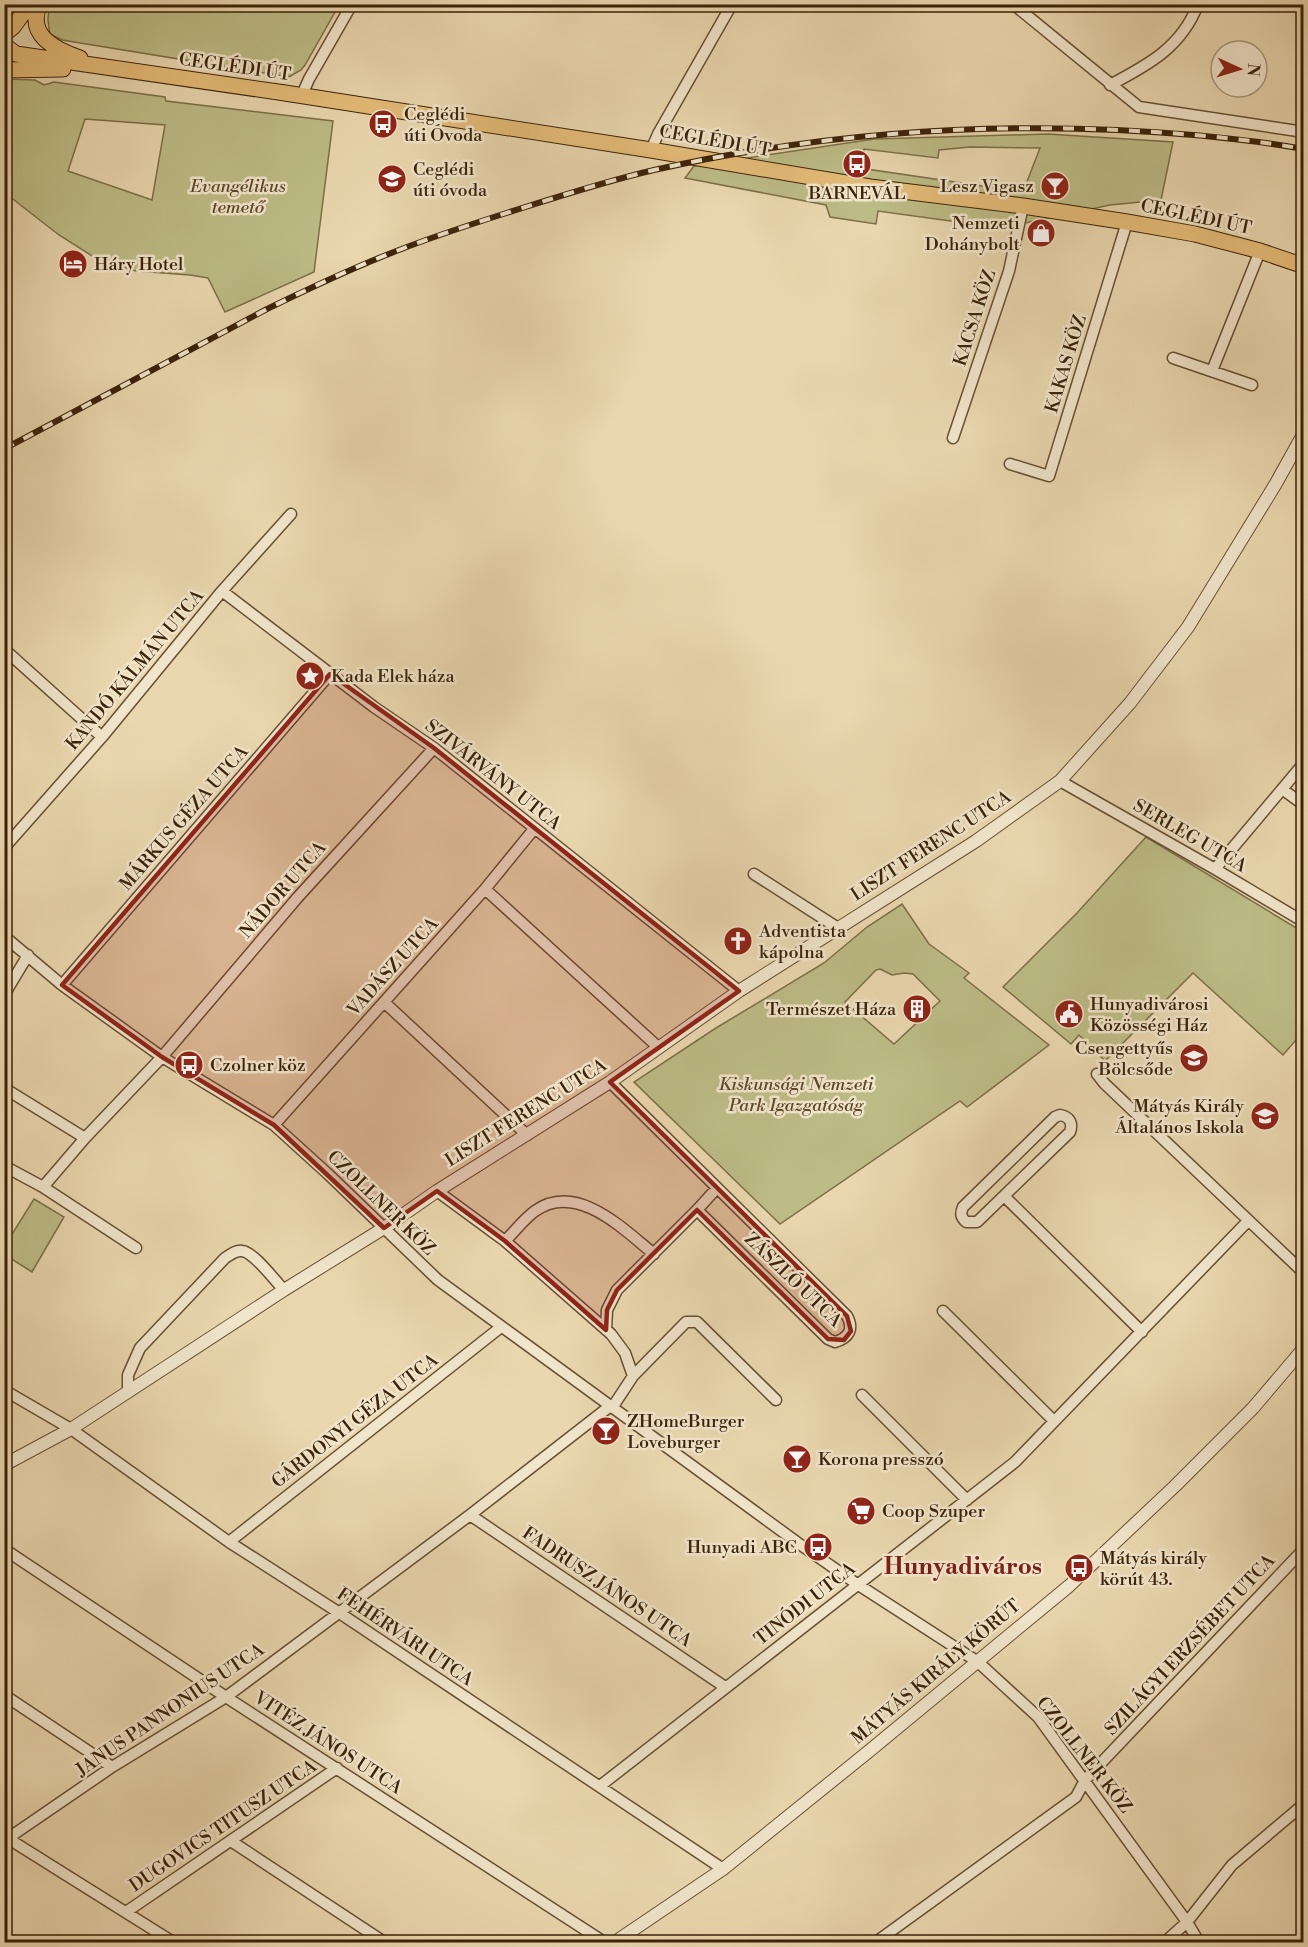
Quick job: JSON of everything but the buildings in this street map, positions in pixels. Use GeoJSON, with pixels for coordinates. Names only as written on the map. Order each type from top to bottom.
{"type":"FeatureCollection","features":[{"type":"Feature","properties":{"kind":"main road"},"geometry":{"type":"LineString","coordinates":[[4,34],[13,27],[30,4]]}},
{"type":"Feature","properties":{"kind":"main road"},"geometry":{"type":"LineString","coordinates":[[40,4],[36,12],[37,25],[42,38],[50,45],[71,55],[117,70]]}},
{"type":"Feature","properties":{"kind":"main road"},"geometry":{"type":"LineString","coordinates":[[4,45],[16,54],[117,70]]}},
{"type":"Feature","properties":{"kind":"main road"},"geometry":{"type":"LineString","coordinates":[[4,70],[117,70]]}},
{"type":"Feature","properties":{"kind":"main road","name":"CEGLÉDI ÚT"},"geometry":{"type":"LineString","coordinates":[[117,70],[651,150],[870,187],[1023,206],[1127,222],[1195,234],[1260,251],[1304,266]]}},
{"type":"Feature","properties":{"kind":"street"},"geometry":{"type":"LineString","coordinates":[[301,97],[352,4]]}},
{"type":"Feature","properties":{"kind":"street"},"geometry":{"type":"LineString","coordinates":[[651,150],[732,4]]}},
{"type":"Feature","properties":{"kind":"street"},"geometry":{"type":"LineString","coordinates":[[1013,4],[1139,107],[1304,132]]}},
{"type":"Feature","properties":{"kind":"street"},"geometry":{"type":"LineString","coordinates":[[1110,85],[1147,66],[1171,46],[1188,26],[1198,4]]}},
{"type":"Feature","properties":{"kind":"street","name":"KACSA KÖZ"},"geometry":{"type":"LineString","coordinates":[[953,438],[1009,271],[1023,206]]}},
{"type":"Feature","properties":{"kind":"street","name":"KAKAS KÖZ"},"geometry":{"type":"LineString","coordinates":[[1010,464],[1049,477],[1127,222]]}},
{"type":"Feature","properties":{"kind":"street"},"geometry":{"type":"LineString","coordinates":[[1212,371],[1260,251]]}},
{"type":"Feature","properties":{"kind":"street"},"geometry":{"type":"LineString","coordinates":[[1173,358],[1252,385]]}},
{"type":"Feature","properties":{"kind":"street","name":"LISZT FERENC UTCA"},"geometry":{"type":"LineString","coordinates":[[4,1465],[71,1429],[284,1290],[384,1228],[437,1191],[610,1082],[739,991],[967,846],[1060,781],[1130,703],[1188,627],[1304,434]]}},
{"type":"Feature","properties":{"kind":"street","name":"KANDÓ KÁLMÁN UTCA"},"geometry":{"type":"LineString","coordinates":[[5,848],[102,736],[222,591],[291,514]]}},
{"type":"Feature","properties":{"kind":"street","name":"SZIVÁRVÁNY UTCA"},"geometry":{"type":"LineString","coordinates":[[222,591],[330,674],[434,748],[739,991]]}},
{"type":"Feature","properties":{"kind":"street"},"geometry":{"type":"LineString","coordinates":[[4,649],[102,736]]}},
{"type":"Feature","properties":{"kind":"street","name":"MÁRKUS GÉZA UTCA"},"geometry":{"type":"LineString","coordinates":[[62,985],[330,674]]}},
{"type":"Feature","properties":{"kind":"street","name":"NÁDOR UTCA"},"geometry":{"type":"LineString","coordinates":[[43,1187],[85,1138],[162,1057],[298,897],[434,748]]}},
{"type":"Feature","properties":{"kind":"street"},"geometry":{"type":"LineString","coordinates":[[1215,869],[1304,763]]}},
{"type":"Feature","properties":{"kind":"street","name":"SERLEG UTCA"},"geometry":{"type":"LineString","coordinates":[[1060,781],[1304,922]]}},
{"type":"Feature","properties":{"kind":"street"},"geometry":{"type":"LineString","coordinates":[[1282,789],[1304,805]]}},
{"type":"Feature","properties":{"kind":"street","name":"VADÁSZ UTCA"},"geometry":{"type":"LineString","coordinates":[[274,1125],[484,889],[534,829]]}},
{"type":"Feature","properties":{"kind":"street"},"geometry":{"type":"LineString","coordinates":[[754,873],[838,928]]}},
{"type":"Feature","properties":{"kind":"street"},"geometry":{"type":"LineString","coordinates":[[484,889],[658,1047]]}},
{"type":"Feature","properties":{"kind":"street","name":"CZOLLNER KÖZ"},"geometry":{"type":"LineString","coordinates":[[4,936],[62,985],[162,1057],[274,1125],[438,1280],[501,1327],[611,1408],[737,1493],[857,1584],[978,1662],[1038,1717],[1187,1922],[1199,1942]]}},
{"type":"Feature","properties":{"kind":"street"},"geometry":{"type":"LineString","coordinates":[[4,995],[28,955]]}},
{"type":"Feature","properties":{"kind":"street"},"geometry":{"type":"LineString","coordinates":[[384,1002],[527,1135]]}},
{"type":"Feature","properties":{"kind":"street"},"geometry":{"type":"LineString","coordinates":[[1097,1074],[1304,1273]]}},
{"type":"Feature","properties":{"kind":"street","name":"ZÁSZLÓ UTCA"},"geometry":{"type":"LineString","coordinates":[[610,1082],[847,1316],[851,1323],[850,1331],[843,1340],[835,1342],[828,1339],[697,1210]]}},
{"type":"Feature","properties":{"kind":"street"},"geometry":{"type":"LineString","coordinates":[[4,1088],[85,1138]]}},
{"type":"Feature","properties":{"kind":"street"},"geometry":{"type":"LineString","coordinates":[[1060,1115],[1066,1116],[1072,1126],[1070,1132],[1004,1196],[977,1222],[966,1222],[962,1218],[963,1207],[1054,1118],[1060,1115]]}},
{"type":"Feature","properties":{"kind":"street"},"geometry":{"type":"LineString","coordinates":[[4,1166],[43,1187],[136,1248]]}},
{"type":"Feature","properties":{"kind":"street"},"geometry":{"type":"LineString","coordinates":[[606,1330],[607,1310],[617,1290],[717,1188]]}},
{"type":"Feature","properties":{"kind":"street"},"geometry":{"type":"LineString","coordinates":[[437,1191],[505,1241],[611,1334],[625,1353],[633,1376]]}},
{"type":"Feature","properties":{"kind":"street"},"geometry":{"type":"LineString","coordinates":[[1004,1196],[1142,1332]]}},
{"type":"Feature","properties":{"kind":"street"},"geometry":{"type":"LineString","coordinates":[[505,1241],[542,1207],[571,1202],[590,1207],[608,1217],[654,1254]]}},
{"type":"Feature","properties":{"kind":"street","name":"TINÓDI UTCA"},"geometry":{"type":"LineString","coordinates":[[600,1786],[1015,1462],[1248,1221]]}},
{"type":"Feature","properties":{"kind":"street"},"geometry":{"type":"LineString","coordinates":[[128,1391],[128,1376],[140,1348],[225,1258],[234,1252],[243,1251],[251,1255],[284,1290]]}},
{"type":"Feature","properties":{"kind":"street"},"geometry":{"type":"LineString","coordinates":[[943,1311],[1054,1421]]}},
{"type":"Feature","properties":{"kind":"street"},"geometry":{"type":"LineString","coordinates":[[611,1408],[633,1376],[686,1322],[697,1322],[776,1400]]}},
{"type":"Feature","properties":{"kind":"street","name":"GÁRDONYI GÉZA UTCA"},"geometry":{"type":"LineString","coordinates":[[229,1542],[501,1327]]}},
{"type":"Feature","properties":{"kind":"street","name":"MÁTYÁS KIRÁLY KÖRÚT"},"geometry":{"type":"LineString","coordinates":[[615,1942],[723,1869],[1069,1586],[1253,1408],[1304,1348]]}},
{"type":"Feature","properties":{"kind":"street","name":"FEHÉRVÁRI UTCA"},"geometry":{"type":"LineString","coordinates":[[4,1390],[71,1429],[229,1542],[723,1869]]}},
{"type":"Feature","properties":{"kind":"street"},"geometry":{"type":"LineString","coordinates":[[862,1395],[967,1500]]}},
{"type":"Feature","properties":{"kind":"street","name":"JANUS PANNONIUS UTCA"},"geometry":{"type":"LineString","coordinates":[[6,1839],[112,1767],[226,1697],[611,1408]]}},
{"type":"Feature","properties":{"kind":"street","name":"FADRUSZ JÁNOS UTCA"},"geometry":{"type":"LineString","coordinates":[[470,1515],[725,1687]]}},
{"type":"Feature","properties":{"kind":"street","name":"VITÉZ JÁNOS UTCA"},"geometry":{"type":"LineString","coordinates":[[4,1549],[226,1697],[604,1942]]}},
{"type":"Feature","properties":{"kind":"street","name":"SZILÁGYI ERZSÉBET UTCA"},"geometry":{"type":"LineString","coordinates":[[876,1942],[1076,1797],[1085,1780],[1304,1549]]}},
{"type":"Feature","properties":{"kind":"street"},"geometry":{"type":"LineString","coordinates":[[4,1695],[112,1767]]}},
{"type":"Feature","properties":{"kind":"street","name":"DUGOVICS TITUSZ UTCA"},"geometry":{"type":"LineString","coordinates":[[126,1912],[337,1768]]}},
{"type":"Feature","properties":{"kind":"street"},"geometry":{"type":"LineString","coordinates":[[1166,1942],[1187,1922],[1232,1865],[1304,1804]]}},
{"type":"Feature","properties":{"kind":"street"},"geometry":{"type":"LineString","coordinates":[[6,1839],[173,1942]]}},
{"type":"Feature","properties":{"kind":"street"},"geometry":{"type":"LineString","coordinates":[[231,1841],[384,1942]]}},
{"type":"Feature","properties":{"kind":"highlighted area"},"geometry":{"type":"Polygon","coordinates":[[[330,674],[434,748],[739,991],[610,1082],[847,1316],[851,1331],[844,1340],[828,1339],[697,1210],[617,1290],[607,1310],[606,1330],[505,1241],[437,1191],[384,1228],[274,1125],[162,1057],[62,985],[330,674]]]}},
{"type":"Feature","properties":{"kind":"green space"},"geometry":{"type":"Polygon","coordinates":[[[52,4],[339,5],[305,65],[289,77],[62,40],[50,34],[48,15],[52,4]]]}},
{"type":"Feature","properties":{"kind":"green space","name":"Evangélikus temető"},"geometry":{"type":"Polygon","coordinates":[[[5,79],[35,80],[44,85],[54,82],[165,97],[166,101],[333,121],[314,272],[225,312],[208,278],[136,271],[97,259],[59,235],[5,193],[5,79]],[[85,119],[68,171],[152,200],[165,125],[85,119]]]}},
{"type":"Feature","properties":{"kind":"green space"},"geometry":{"type":"Polygon","coordinates":[[[1048,134],[1173,142],[1161,200],[1110,205],[1011,226],[965,223],[878,211],[876,224],[830,217],[826,205],[685,178],[694,166],[874,139],[1048,134]],[[970,147],[939,150],[938,158],[864,149],[860,168],[1023,192],[1040,148],[970,147]]]}},
{"type":"Feature","properties":{"kind":"green space"},"geometry":{"type":"Polygon","coordinates":[[[1146,837],[1303,932],[1303,1032],[1283,1055],[1193,973],[1105,1061],[1079,1035],[1071,1044],[1003,987],[1077,913],[1146,837]]]}},
{"type":"Feature","properties":{"kind":"green space","name":"Kiskunsági Nemzeti Park Igazgatóság"},"geometry":{"type":"Polygon","coordinates":[[[902,904],[929,944],[969,973],[964,978],[1049,1045],[967,1107],[960,1101],[780,1224],[634,1082],[716,1028],[824,963],[867,927],[902,904]],[[880,969],[876,970],[845,1002],[894,1044],[940,1001],[913,974],[892,975],[880,969]]]}},
{"type":"Feature","properties":{"kind":"green space"},"geometry":{"type":"Polygon","coordinates":[[[34,1199],[64,1217],[32,1272],[5,1255],[4,1247],[34,1199]]]}},
{"type":"Feature","properties":{"kind":"railway"},"geometry":{"type":"LineString","coordinates":[[4,449],[267,309],[365,263],[500,215],[596,185],[654,170],[769,148],[826,141],[942,131],[1001,129],[1059,128],[1164,133],[1234,139],[1304,149]]}},
{"type":"Feature","properties":{"kind":"place","name":"Ceglédi úti Óvoda"},"geometry":{"type":"Point","coordinates":[383,124]}},
{"type":"Feature","properties":{"kind":"place","name":"BARNEVÁL"},"geometry":{"type":"Point","coordinates":[857,164]}},
{"type":"Feature","properties":{"kind":"place","name":"Ceglédi úti óvoda"},"geometry":{"type":"Point","coordinates":[392,179]}},
{"type":"Feature","properties":{"kind":"place","name":"Lesz Vigasz"},"geometry":{"type":"Point","coordinates":[1055,186]}},
{"type":"Feature","properties":{"kind":"place","name":"Nemzeti Dohánybolt"},"geometry":{"type":"Point","coordinates":[1041,233]}},
{"type":"Feature","properties":{"kind":"place","name":"Háry Hotel"},"geometry":{"type":"Point","coordinates":[73,264]}},
{"type":"Feature","properties":{"kind":"place","name":"Kada Elek háza"},"geometry":{"type":"Point","coordinates":[310,676]}},
{"type":"Feature","properties":{"kind":"place","name":"Adventista kápolna"},"geometry":{"type":"Point","coordinates":[738,941]}},
{"type":"Feature","properties":{"kind":"place","name":"Természet Háza"},"geometry":{"type":"Point","coordinates":[917,1009]}},
{"type":"Feature","properties":{"kind":"place","name":"Hunyadivárosi Közösségi Ház"},"geometry":{"type":"Point","coordinates":[1069,1014]}},
{"type":"Feature","properties":{"kind":"place","name":"Csengettyűs Bölcsőde"},"geometry":{"type":"Point","coordinates":[1194,1058]}},
{"type":"Feature","properties":{"kind":"place","name":"Czolner köz"},"geometry":{"type":"Point","coordinates":[189,1065]}},
{"type":"Feature","properties":{"kind":"place","name":"Mátyás Király Általános Iskola"},"geometry":{"type":"Point","coordinates":[1265,1116]}},
{"type":"Feature","properties":{"kind":"place","name":"ZHomeBurger Loveburger"},"geometry":{"type":"Point","coordinates":[606,1431]}},
{"type":"Feature","properties":{"kind":"place","name":"Korona presszó"},"geometry":{"type":"Point","coordinates":[797,1459]}},
{"type":"Feature","properties":{"kind":"place","name":"Coop Szuper"},"geometry":{"type":"Point","coordinates":[861,1511]}},
{"type":"Feature","properties":{"kind":"place","name":"Hunyadi ABC"},"geometry":{"type":"Point","coordinates":[818,1547]}},
{"type":"Feature","properties":{"kind":"place","name":"Mátyás király körút 43."},"geometry":{"type":"Point","coordinates":[1079,1568]}},
{"type":"Feature","properties":{"kind":"district","name":"Hunyadiváros"},"geometry":{"type":"Point","coordinates":[963,1567]}}]}
